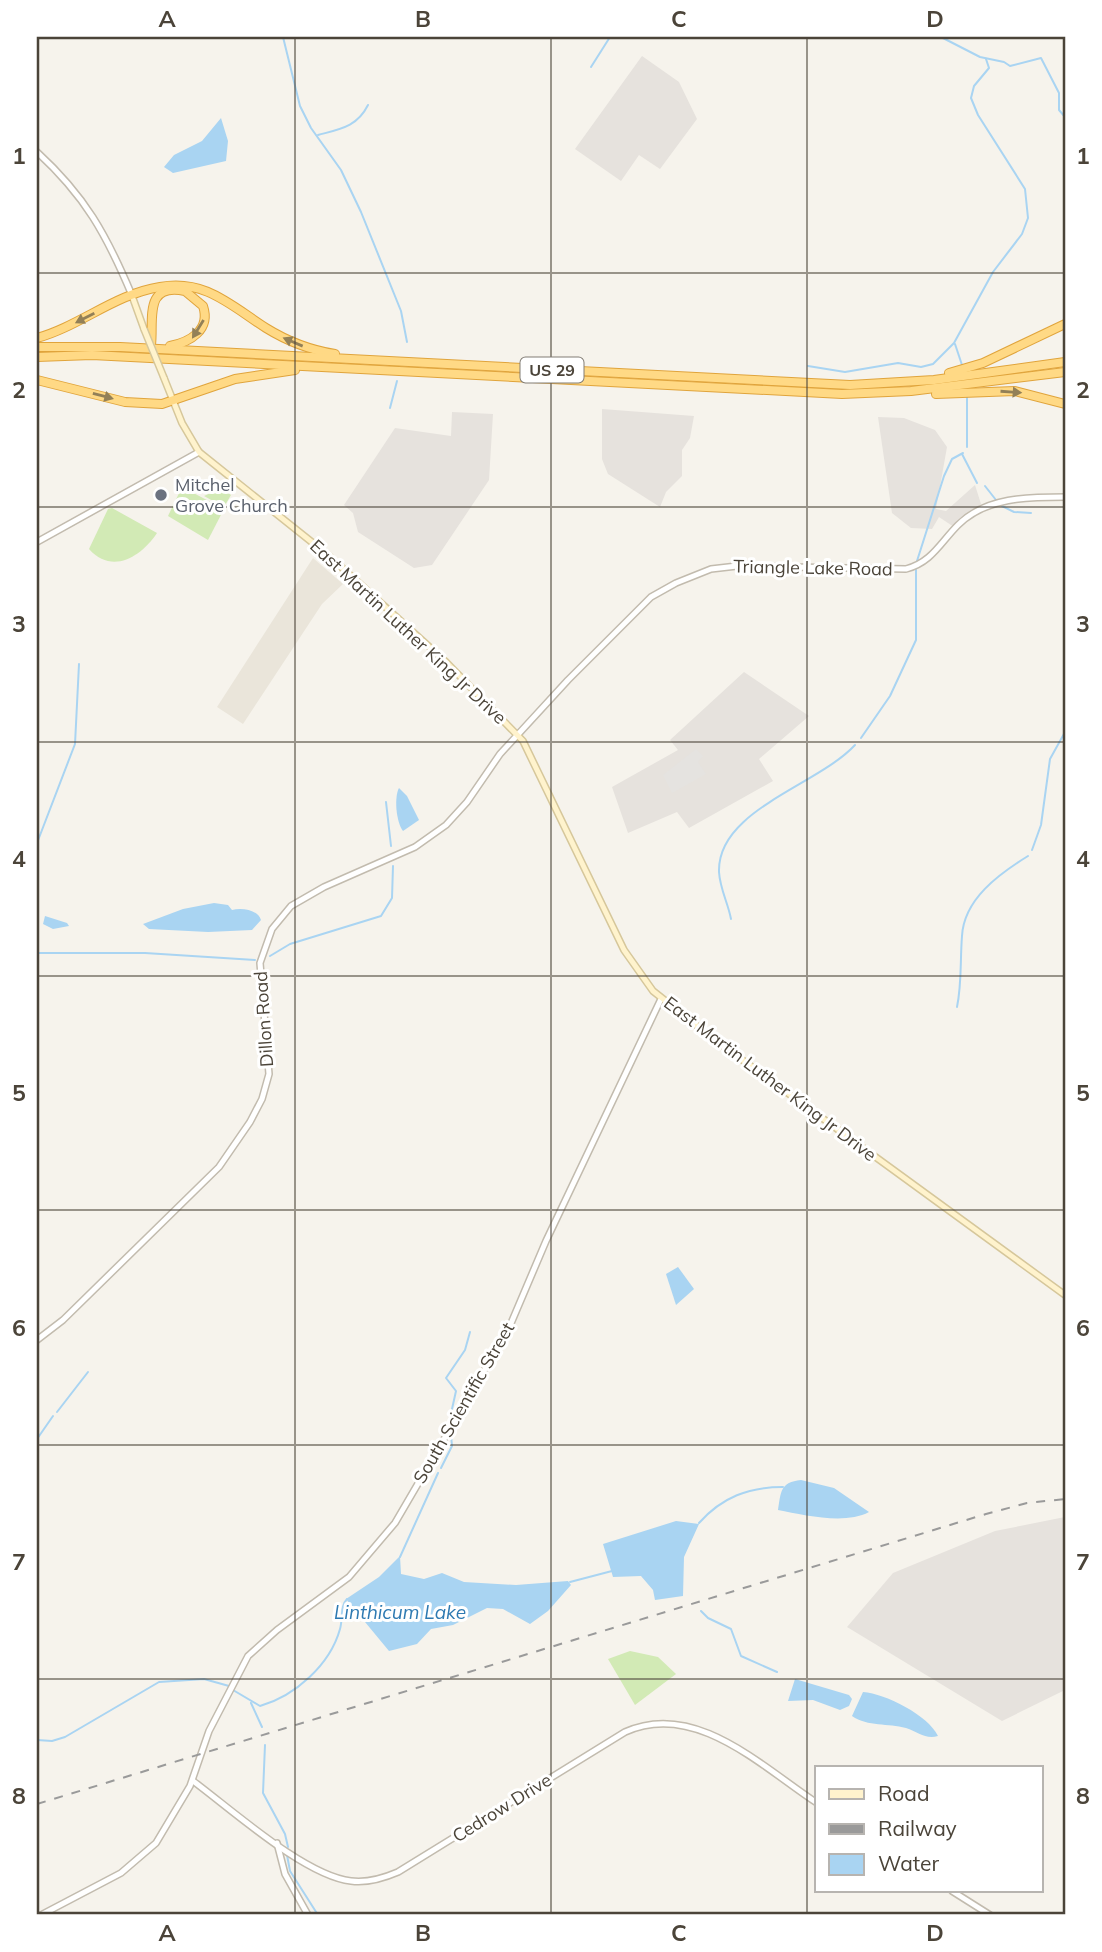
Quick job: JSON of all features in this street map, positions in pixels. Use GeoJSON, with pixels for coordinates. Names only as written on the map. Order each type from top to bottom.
{"type":"FeatureCollection","features":[{"type":"Feature","properties":{"kind":"highway"},"geometry":{"type":"LineString","coordinates":[[37,338],[67,328],[131,293],[171,285],[195,286],[215,293],[292,342],[331,353],[383,361]]}},
{"type":"Feature","properties":{"kind":"highway"},"geometry":{"type":"LineString","coordinates":[[179,289],[200,300],[205,318],[196,337],[170,346],[147,346],[150,313],[161,294],[179,289]]}},
{"type":"Feature","properties":{"kind":"highway"},"geometry":{"type":"LineString","coordinates":[[911,382],[983,363],[1065,324]]}},
{"type":"Feature","properties":{"kind":"highway","name":"US 29"},"geometry":{"type":"LineString","coordinates":[[37,347],[147,346],[808,384],[911,382],[1065,362]]}},
{"type":"Feature","properties":{"kind":"highway","name":"US 29"},"geometry":{"type":"LineString","coordinates":[[37,357],[92,355],[808,393],[894,393],[1065,372]]}},
{"type":"Feature","properties":{"kind":"highway"},"geometry":{"type":"LineString","coordinates":[[37,380],[135,403],[174,401],[254,375],[346,368]]}},
{"type":"Feature","properties":{"kind":"highway"},"geometry":{"type":"LineString","coordinates":[[894,393],[1015,391],[1065,404]]}},
{"type":"Feature","properties":{"kind":"main road"},"geometry":{"type":"LineString","coordinates":[[131,293],[148,331]]}},
{"type":"Feature","properties":{"kind":"main road","name":"East Martin Luther King Jr Drive"},"geometry":{"type":"LineString","coordinates":[[147,346],[164,378],[182,423],[199,452],[328,555],[446,662],[517,734],[544,783],[624,950],[638,973],[661,999],[1065,1295]]}},
{"type":"Feature","properties":{"kind":"street"},"geometry":{"type":"LineString","coordinates":[[37,152],[57,170],[107,236],[131,293]]}},
{"type":"Feature","properties":{"kind":"street"},"geometry":{"type":"LineString","coordinates":[[37,542],[199,452]]}},
{"type":"Feature","properties":{"kind":"street","name":"Triangle Lake Road"},"geometry":{"type":"LineString","coordinates":[[517,734],[651,597],[692,576],[737,566],[906,569],[931,557],[958,526],[986,507],[1014,499],[1065,496]]}},
{"type":"Feature","properties":{"kind":"street","name":"Dillon Road"},"geometry":{"type":"LineString","coordinates":[[37,1340],[63,1320],[219,1167],[250,1122],[269,1074],[260,962],[267,937],[281,917],[303,898],[415,847],[437,832],[460,810],[517,734]]}},
{"type":"Feature","properties":{"kind":"street","name":"South Scientific Street"},"geometry":{"type":"LineString","coordinates":[[41,1915],[121,1872],[143,1856],[166,1829],[193,1781],[200,1757],[230,1687],[252,1652],[350,1576],[395,1523],[506,1334],[546,1241],[661,999]]}},
{"type":"Feature","properties":{"kind":"street","name":"Cedrow Drive"},"geometry":{"type":"LineString","coordinates":[[193,1781],[322,1873],[357,1882],[384,1877],[422,1858],[625,1732],[658,1723],[683,1725],[718,1737],[815,1802]]}},
{"type":"Feature","properties":{"kind":"street"},"geometry":{"type":"LineString","coordinates":[[277,1843],[285,1874],[308,1915]]}},
{"type":"Feature","properties":{"kind":"street"},"geometry":{"type":"LineString","coordinates":[[954,1892],[990,1915]]}},
{"type":"Feature","properties":{"kind":"shaded area"},"geometry":{"type":"Polygon","coordinates":[[[642,56],[679,82],[697,119],[660,169],[639,155],[621,181],[575,149],[642,56]]]}},
{"type":"Feature","properties":{"kind":"shaded area"},"geometry":{"type":"Polygon","coordinates":[[[602,409],[694,416],[690,438],[682,450],[682,476],[666,492],[660,507],[608,474],[602,459],[602,409]]]}},
{"type":"Feature","properties":{"kind":"shaded area"},"geometry":{"type":"Polygon","coordinates":[[[452,412],[493,414],[489,480],[432,565],[414,568],[358,532],[353,513],[344,505],[395,428],[451,436],[452,412]]]}},
{"type":"Feature","properties":{"kind":"shaded area"},"geometry":{"type":"Polygon","coordinates":[[[878,417],[904,418],[935,430],[947,447],[936,509],[946,511],[975,485],[981,504],[954,527],[939,517],[932,529],[911,528],[892,513],[878,417]]]}},
{"type":"Feature","properties":{"kind":"shaded area"},"geometry":{"type":"Polygon","coordinates":[[[313,558],[343,584],[322,604],[243,724],[217,707],[313,558]]]}},
{"type":"Feature","properties":{"kind":"shaded area"},"geometry":{"type":"Polygon","coordinates":[[[744,672],[809,716],[759,759],[773,781],[689,828],[677,812],[628,833],[612,787],[678,750],[670,740],[744,672]]]}},
{"type":"Feature","properties":{"kind":"shaded area"},"geometry":{"type":"Polygon","coordinates":[[[696,749],[703,756],[698,762],[706,774],[672,793],[663,775],[696,749]]]}},
{"type":"Feature","properties":{"kind":"shaded area"},"geometry":{"type":"Polygon","coordinates":[[[1065,1517],[1065,1690],[1002,1721],[847,1627],[893,1573],[995,1531],[1065,1517]]]}},
{"type":"Feature","properties":{"kind":"green space"},"geometry":{"type":"Polygon","coordinates":[[[182,487],[224,509],[208,540],[168,516],[182,487]]]}},
{"type":"Feature","properties":{"kind":"green space"},"geometry":{"type":"Polygon","coordinates":[[[221,488],[231,495],[224,507],[204,496],[221,488]]]}},
{"type":"Feature","properties":{"kind":"green space"},"geometry":{"type":"Polygon","coordinates":[[[112,508],[157,533],[135,555],[116,562],[98,557],[89,549],[108,509],[112,508]]]}},
{"type":"Feature","properties":{"kind":"green space"},"geometry":{"type":"Polygon","coordinates":[[[630,1651],[658,1657],[676,1674],[635,1705],[608,1659],[630,1651]]]}},
{"type":"Feature","properties":{"kind":"water"},"geometry":{"type":"Polygon","coordinates":[[[221,118],[228,141],[226,161],[173,173],[164,167],[174,155],[202,141],[221,118]]]}},
{"type":"Feature","properties":{"kind":"water"},"geometry":{"type":"Polygon","coordinates":[[[399,788],[407,796],[419,820],[403,831],[396,810],[399,788]]]}},
{"type":"Feature","properties":{"kind":"water"},"geometry":{"type":"Polygon","coordinates":[[[214,903],[228,905],[232,910],[249,910],[261,920],[252,930],[208,932],[149,929],[143,924],[183,909],[214,903]]]}},
{"type":"Feature","properties":{"kind":"water"},"geometry":{"type":"Polygon","coordinates":[[[45,916],[69,926],[53,929],[43,924],[45,916]]]}},
{"type":"Feature","properties":{"kind":"water"},"geometry":{"type":"Polygon","coordinates":[[[678,1267],[694,1289],[676,1305],[666,1274],[678,1267]]]}},
{"type":"Feature","properties":{"kind":"water"},"geometry":{"type":"Polygon","coordinates":[[[801,1480],[834,1488],[869,1512],[837,1518],[778,1510],[785,1486],[801,1480]]]}},
{"type":"Feature","properties":{"kind":"water"},"geometry":{"type":"Polygon","coordinates":[[[676,1521],[699,1524],[684,1557],[683,1596],[655,1600],[653,1590],[641,1576],[613,1577],[603,1544],[676,1521]]]}},
{"type":"Feature","properties":{"kind":"water","name":"Linthicum Lake"},"geometry":{"type":"Polygon","coordinates":[[[400,1556],[401,1574],[424,1579],[442,1573],[464,1582],[516,1585],[568,1581],[571,1585],[548,1611],[530,1624],[503,1609],[487,1608],[453,1625],[431,1629],[417,1644],[389,1651],[346,1599],[379,1577],[400,1556]]]}},
{"type":"Feature","properties":{"kind":"water"},"geometry":{"type":"Polygon","coordinates":[[[795,1679],[849,1695],[852,1699],[849,1706],[840,1710],[813,1700],[788,1701],[795,1679]]]}},
{"type":"Feature","properties":{"kind":"water"},"geometry":{"type":"Polygon","coordinates":[[[863,1692],[883,1697],[916,1713],[938,1736],[926,1736],[899,1726],[871,1723],[852,1716],[863,1692]]]}},
{"type":"Feature","properties":{"kind":"waterway"},"geometry":{"type":"LineString","coordinates":[[283,37],[300,106],[311,128],[341,170],[361,212],[401,311],[407,342]]}},
{"type":"Feature","properties":{"kind":"waterway"},"geometry":{"type":"LineString","coordinates":[[591,67],[610,37]]}},
{"type":"Feature","properties":{"kind":"waterway"},"geometry":{"type":"LineString","coordinates":[[941,37],[980,57],[1004,62],[1010,66],[1041,58],[1059,93],[1059,110],[1065,117]]}},
{"type":"Feature","properties":{"kind":"waterway"},"geometry":{"type":"LineString","coordinates":[[808,366],[845,372],[898,363],[921,367],[933,364],[954,343],[993,272],[1022,234],[1028,218],[1025,189],[978,115],[971,98],[974,86],[989,68],[986,59]]}},
{"type":"Feature","properties":{"kind":"waterway"},"geometry":{"type":"LineString","coordinates":[[318,135],[353,123],[368,105]]}},
{"type":"Feature","properties":{"kind":"waterway"},"geometry":{"type":"LineString","coordinates":[[955,344],[962,365]]}},
{"type":"Feature","properties":{"kind":"waterway"},"geometry":{"type":"LineString","coordinates":[[390,408],[397,381]]}},
{"type":"Feature","properties":{"kind":"waterway"},"geometry":{"type":"LineString","coordinates":[[967,396],[967,447]]}},
{"type":"Feature","properties":{"kind":"waterway"},"geometry":{"type":"LineString","coordinates":[[917,561],[944,476],[952,459],[963,453]]}},
{"type":"Feature","properties":{"kind":"waterway"},"geometry":{"type":"LineString","coordinates":[[962,454],[977,483]]}},
{"type":"Feature","properties":{"kind":"waterway"},"geometry":{"type":"LineString","coordinates":[[985,486],[996,500]]}},
{"type":"Feature","properties":{"kind":"waterway"},"geometry":{"type":"LineString","coordinates":[[1002,506],[1014,512],[1031,513]]}},
{"type":"Feature","properties":{"kind":"waterway"},"geometry":{"type":"LineString","coordinates":[[861,738],[890,696],[916,640],[916,570]]}},
{"type":"Feature","properties":{"kind":"waterway"},"geometry":{"type":"LineString","coordinates":[[37,843],[75,744],[79,664]]}},
{"type":"Feature","properties":{"kind":"waterway"},"geometry":{"type":"LineString","coordinates":[[1032,850],[1041,825],[1050,759],[1065,732]]}},
{"type":"Feature","properties":{"kind":"waterway"},"geometry":{"type":"LineString","coordinates":[[731,919],[719,872],[723,850],[734,832],[751,815],[838,760],[855,745]]}},
{"type":"Feature","properties":{"kind":"waterway"},"geometry":{"type":"LineString","coordinates":[[386,802],[391,846]]}},
{"type":"Feature","properties":{"kind":"waterway"},"geometry":{"type":"LineString","coordinates":[[957,1007],[962,936],[969,910],[995,879],[1028,856]]}},
{"type":"Feature","properties":{"kind":"waterway"},"geometry":{"type":"LineString","coordinates":[[270,956],[290,944],[381,916],[392,898],[393,866]]}},
{"type":"Feature","properties":{"kind":"waterway"},"geometry":{"type":"LineString","coordinates":[[37,953],[145,953],[255,960]]}},
{"type":"Feature","properties":{"kind":"waterway"},"geometry":{"type":"LineString","coordinates":[[452,1409],[456,1391],[446,1378],[465,1350],[470,1332]]}},
{"type":"Feature","properties":{"kind":"waterway"},"geometry":{"type":"LineString","coordinates":[[57,1412],[88,1372]]}},
{"type":"Feature","properties":{"kind":"waterway"},"geometry":{"type":"LineString","coordinates":[[449,1426],[451,1413]]}},
{"type":"Feature","properties":{"kind":"waterway"},"geometry":{"type":"LineString","coordinates":[[37,1439],[53,1416]]}},
{"type":"Feature","properties":{"kind":"waterway"},"geometry":{"type":"LineString","coordinates":[[441,1468],[452,1446],[451,1435]]}},
{"type":"Feature","properties":{"kind":"waterway"},"geometry":{"type":"LineString","coordinates":[[400,1557],[438,1473]]}},
{"type":"Feature","properties":{"kind":"waterway"},"geometry":{"type":"LineString","coordinates":[[699,1523],[717,1506],[737,1495],[759,1489],[783,1487]]}},
{"type":"Feature","properties":{"kind":"waterway"},"geometry":{"type":"LineString","coordinates":[[570,1582],[612,1571]]}},
{"type":"Feature","properties":{"kind":"waterway"},"geometry":{"type":"LineString","coordinates":[[233,1690],[260,1706],[298,1687],[320,1667],[328,1655],[340,1629],[342,1609],[347,1599]]}},
{"type":"Feature","properties":{"kind":"waterway"},"geometry":{"type":"LineString","coordinates":[[701,1611],[708,1618],[731,1629],[741,1656],[777,1672]]}},
{"type":"Feature","properties":{"kind":"waterway"},"geometry":{"type":"LineString","coordinates":[[37,1740],[52,1741],[65,1737],[159,1682],[204,1679],[229,1686]]}},
{"type":"Feature","properties":{"kind":"waterway"},"geometry":{"type":"LineString","coordinates":[[251,1703],[262,1727]]}},
{"type":"Feature","properties":{"kind":"waterway"},"geometry":{"type":"LineString","coordinates":[[265,1745],[263,1793],[285,1834],[288,1847]]}},
{"type":"Feature","properties":{"kind":"waterway"},"geometry":{"type":"LineString","coordinates":[[287,1855],[290,1871],[318,1915]]}},
{"type":"Feature","properties":{"kind":"railway"},"geometry":{"type":"LineString","coordinates":[[37,1804],[986,1514],[1027,1503],[1065,1499]]}},
{"type":"Feature","properties":{"kind":"place","name":"Mitchel Grove Church"},"geometry":{"type":"Point","coordinates":[161,495]}}]}
